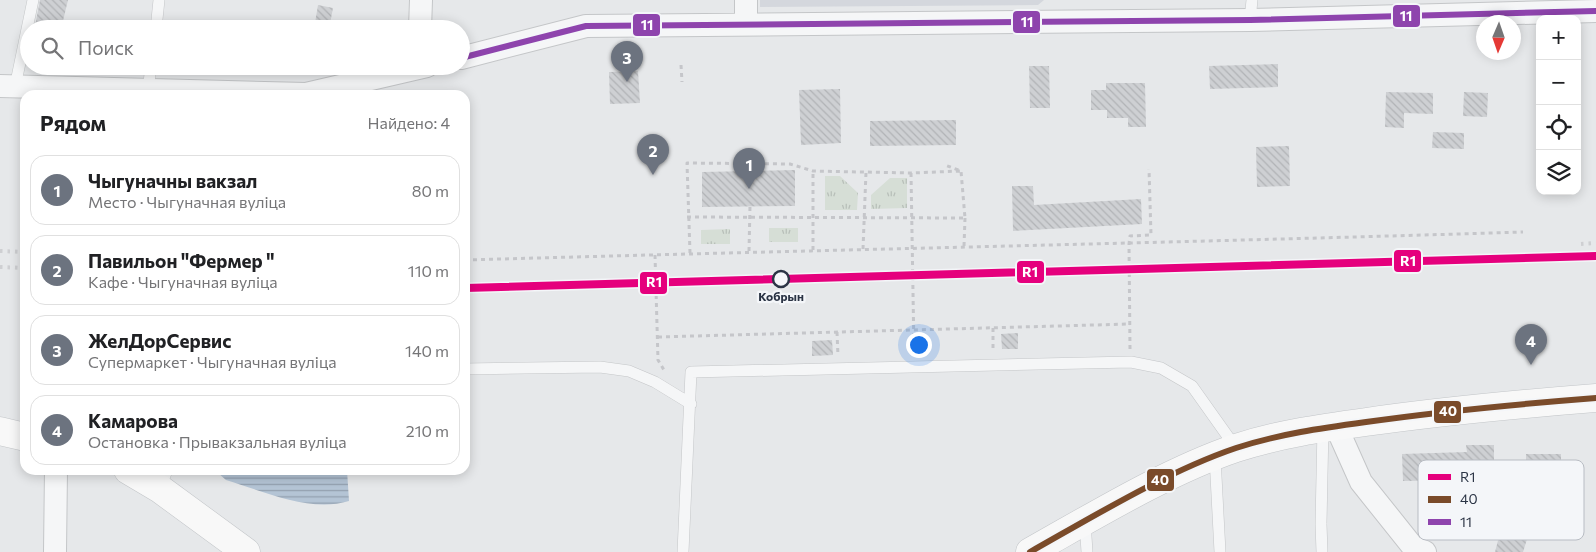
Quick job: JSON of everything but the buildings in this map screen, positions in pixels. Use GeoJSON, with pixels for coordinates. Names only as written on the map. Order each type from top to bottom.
{"type":"FeatureCollection","features":[{"type":"Feature","properties":{"kind":"main road"},"geometry":{"type":"LineString","coordinates":[[1030,552],[1085,521],[1225,453],[1284,435],[1329,427],[1482,407],[1596,398]]}},
{"type":"Feature","properties":{"kind":"main road"},"geometry":{"type":"LineString","coordinates":[[0,431],[20,436]]}},
{"type":"Feature","properties":{"kind":"main road"},"geometry":{"type":"LineString","coordinates":[[148,475],[164,479],[246,552]]}},
{"type":"Feature","properties":{"kind":"street"},"geometry":{"type":"LineString","coordinates":[[420,0],[420,20]]}},
{"type":"Feature","properties":{"kind":"street"},"geometry":{"type":"LineString","coordinates":[[746,0],[746,24]]}},
{"type":"Feature","properties":{"kind":"street"},"geometry":{"type":"LineString","coordinates":[[470,56],[586,26],[746,24],[1251,10],[1596,12]]}},
{"type":"Feature","properties":{"kind":"street"},"geometry":{"type":"LineString","coordinates":[[323,90],[387,75]]}},
{"type":"Feature","properties":{"kind":"street"},"geometry":{"type":"LineString","coordinates":[[7,86],[120,90]]}},
{"type":"Feature","properties":{"kind":"street"},"geometry":{"type":"LineString","coordinates":[[1329,427],[1361,482],[1417,550]]}},
{"type":"Feature","properties":{"kind":"street"},"geometry":{"type":"LineString","coordinates":[[55,552],[56,475]]}},
{"type":"Feature","properties":{"kind":"lane"},"geometry":{"type":"LineString","coordinates":[[27,20],[33,0]]}},
{"type":"Feature","properties":{"kind":"lane"},"geometry":{"type":"LineString","coordinates":[[157,20],[159,0]]}},
{"type":"Feature","properties":{"kind":"lane"},"geometry":{"type":"LineString","coordinates":[[7,86],[20,43]]}},
{"type":"Feature","properties":{"kind":"lane"},"geometry":{"type":"LineString","coordinates":[[148,90],[150,75]]}},
{"type":"Feature","properties":{"kind":"lane"},"geometry":{"type":"LineString","coordinates":[[683,552],[691,372],[1131,362],[1161,368],[1192,386],[1225,453],[1220,552]]}},
{"type":"Feature","properties":{"kind":"lane"},"geometry":{"type":"LineString","coordinates":[[470,370],[600,367],[629,371],[655,382],[691,404]]}},
{"type":"Feature","properties":{"kind":"lane"},"geometry":{"type":"LineString","coordinates":[[1322,552],[1321,524],[1329,427]]}},
{"type":"Feature","properties":{"kind":"lane"},"geometry":{"type":"LineString","coordinates":[[1085,521],[1087,552]]}},
{"type":"Feature","properties":{"kind":"path"},"geometry":{"type":"LineString","coordinates":[[681,66],[682,82]]}},
{"type":"Feature","properties":{"kind":"path"},"geometry":{"type":"LineString","coordinates":[[690,252],[687,217],[687,163],[790,164],[813,171],[911,173],[961,171]]}},
{"type":"Feature","properties":{"kind":"path"},"geometry":{"type":"LineString","coordinates":[[747,164],[747,171]]}},
{"type":"Feature","properties":{"kind":"path"},"geometry":{"type":"LineString","coordinates":[[945,165],[961,171]]}},
{"type":"Feature","properties":{"kind":"path"},"geometry":{"type":"LineString","coordinates":[[1131,362],[1129,244],[1130,236],[1151,235],[1149,169]]}},
{"type":"Feature","properties":{"kind":"path"},"geometry":{"type":"LineString","coordinates":[[813,171],[813,250]]}},
{"type":"Feature","properties":{"kind":"path"},"geometry":{"type":"LineString","coordinates":[[961,171],[965,218],[964,246]]}},
{"type":"Feature","properties":{"kind":"path"},"geometry":{"type":"LineString","coordinates":[[863,249],[866,172]]}},
{"type":"Feature","properties":{"kind":"path"},"geometry":{"type":"LineString","coordinates":[[911,173],[914,352]]}},
{"type":"Feature","properties":{"kind":"path"},"geometry":{"type":"LineString","coordinates":[[750,206],[750,251]]}},
{"type":"Feature","properties":{"kind":"path"},"geometry":{"type":"LineString","coordinates":[[687,217],[965,218]]}},
{"type":"Feature","properties":{"kind":"path"},"geometry":{"type":"LineString","coordinates":[[470,260],[690,252],[1129,244],[1523,232]]}},
{"type":"Feature","properties":{"kind":"path"},"geometry":{"type":"LineString","coordinates":[[655,254],[658,360],[665,372],[691,372]]}},
{"type":"Feature","properties":{"kind":"path"},"geometry":{"type":"LineString","coordinates":[[658,338],[1130,324]]}},
{"type":"Feature","properties":{"kind":"path"},"geometry":{"type":"LineString","coordinates":[[993,328],[993,350]]}},
{"type":"Feature","properties":{"kind":"path"},"geometry":{"type":"LineString","coordinates":[[837,332],[838,353]]}},
{"type":"Feature","properties":{"kind":"shaded area"},"geometry":{"type":"Polygon","coordinates":[[[760,0],[1044,0],[1038,5],[760,7],[760,0]]]}},
{"type":"Feature","properties":{"kind":"green space"},"geometry":{"type":"Polygon","coordinates":[[[825,176],[840,176],[858,193],[857,210],[825,210],[825,176]]]}},
{"type":"Feature","properties":{"kind":"green space"},"geometry":{"type":"Polygon","coordinates":[[[890,178],[907,178],[907,208],[871,209],[871,195],[890,178]]]}},
{"type":"Feature","properties":{"kind":"green space"},"geometry":{"type":"Polygon","coordinates":[[[769,228],[798,228],[798,242],[769,242],[769,228]]]}},
{"type":"Feature","properties":{"kind":"green space"},"geometry":{"type":"Polygon","coordinates":[[[730,229],[730,244],[701,244],[701,230],[730,229]]]}},
{"type":"Feature","properties":{"kind":"water"},"geometry":{"type":"Polygon","coordinates":[[[220,475],[347,475],[349,501],[334,504],[303,503],[226,480],[220,475]]]}},
{"type":"Feature","properties":{"kind":"railway"},"geometry":{"type":"LineString","coordinates":[[1581,244],[1596,243]]}},
{"type":"Feature","properties":{"kind":"railway"},"geometry":{"type":"LineString","coordinates":[[0,251],[20,252]]}},
{"type":"Feature","properties":{"kind":"railway"},"geometry":{"type":"LineString","coordinates":[[0,267],[20,268]]}},
{"type":"Feature","properties":{"kind":"transit line","name":"11"},"geometry":{"type":"LineString","coordinates":[[470,56],[586,26],[1250,20],[1596,11]]}},
{"type":"Feature","properties":{"kind":"transit line","name":"R1"},"geometry":{"type":"LineString","coordinates":[[470,288],[1596,256]]}},
{"type":"Feature","properties":{"kind":"transit line","name":"40"},"geometry":{"type":"LineString","coordinates":[[1030,552],[1105,509],[1184,469],[1252,443],[1301,432],[1395,418],[1596,398]]}},
{"type":"Feature","properties":{"kind":"place","name":"ЖелДорСервис"},"geometry":{"type":"Point","coordinates":[627,82]}},
{"type":"Feature","properties":{"kind":"place","name":"Павильон \"Фермер \""},"geometry":{"type":"Point","coordinates":[653,175]}},
{"type":"Feature","properties":{"kind":"place","name":"Чыгуначны вакзал"},"geometry":{"type":"Point","coordinates":[749,189]}},
{"type":"Feature","properties":{"kind":"place","name":"Кобрын"},"geometry":{"type":"Point","coordinates":[781,279]}},
{"type":"Feature","properties":{"kind":"place","name":"Камарова"},"geometry":{"type":"Point","coordinates":[1531,365]}}]}
